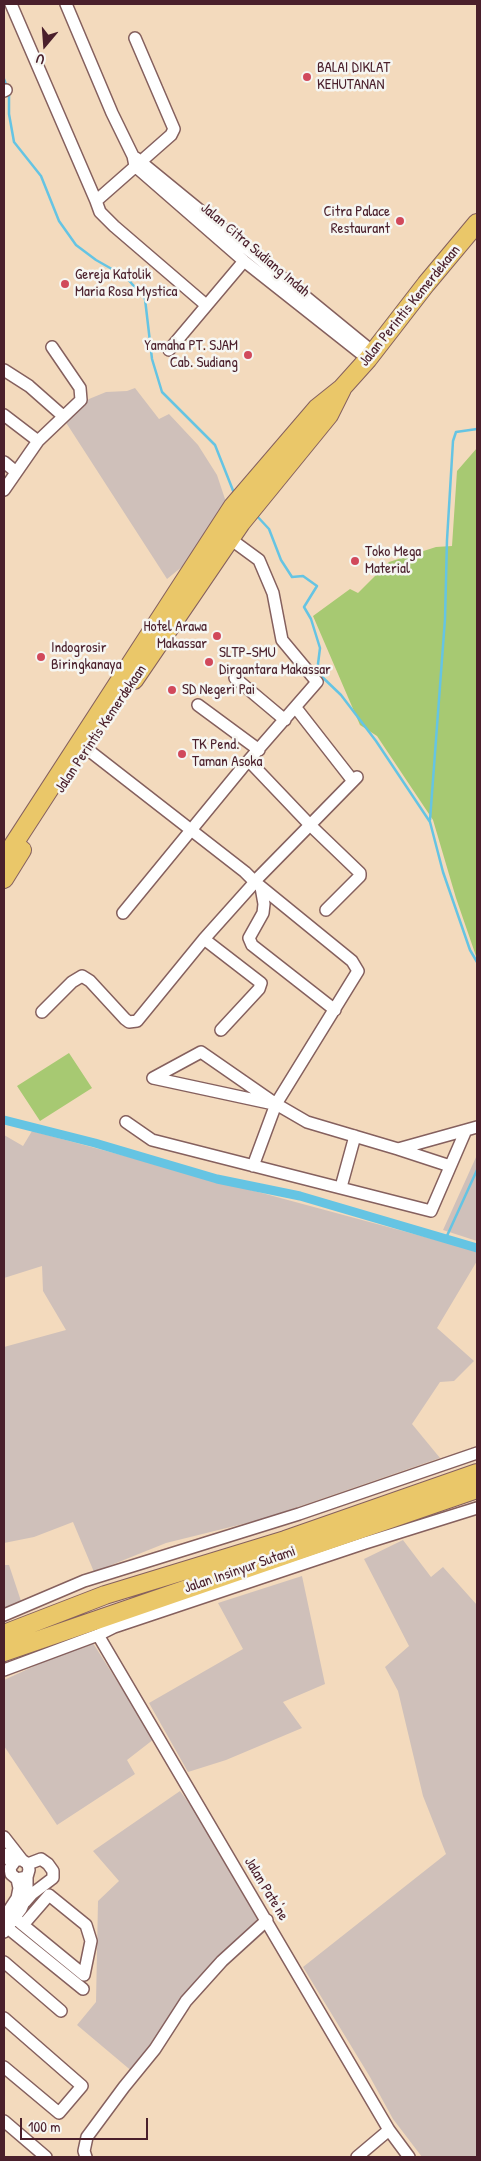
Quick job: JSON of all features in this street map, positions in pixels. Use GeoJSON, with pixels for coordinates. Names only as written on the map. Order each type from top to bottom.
{"type":"FeatureCollection","features":[{"type":"Feature","properties":{"kind":"highway","name":"Jalan Perintis Kemerdekaan"},"geometry":{"type":"LineString","coordinates":[[4,859],[233,506],[317,408],[342,388],[371,355],[426,284],[477,223]]}},
{"type":"Feature","properties":{"kind":"highway","name":"Jalan Perintis Kemerdekaan"},"geometry":{"type":"LineString","coordinates":[[4,879],[229,538],[329,416],[342,388]]}},
{"type":"Feature","properties":{"kind":"highway","name":"Jalan Insinyur Sutami"},"geometry":{"type":"LineString","coordinates":[[4,1634],[104,1595],[285,1540],[477,1473]]}},
{"type":"Feature","properties":{"kind":"highway","name":"Jalan Insinyur Sutami"},"geometry":{"type":"LineString","coordinates":[[4,1652],[477,1490]]}},
{"type":"Feature","properties":{"kind":"street"},"geometry":{"type":"LineString","coordinates":[[11,4],[100,212],[206,305]]}},
{"type":"Feature","properties":{"kind":"street","name":"Jalan Citra Sudiang Indah"},"geometry":{"type":"LineString","coordinates":[[66,4],[112,113],[136,161],[207,222],[371,355]]}},
{"type":"Feature","properties":{"kind":"street"},"geometry":{"type":"LineString","coordinates":[[96,200],[136,161],[171,135],[174,129],[135,38]]}},
{"type":"Feature","properties":{"kind":"street","name":"Jalan Citra Sudiang Indah"},"geometry":{"type":"LineString","coordinates":[[207,222],[244,261],[371,355]]}},
{"type":"Feature","properties":{"kind":"street"},"geometry":{"type":"LineString","coordinates":[[169,350],[244,261]]}},
{"type":"Feature","properties":{"kind":"street"},"geometry":{"type":"LineString","coordinates":[[4,490],[38,441],[81,400],[80,388],[52,347]]}},
{"type":"Feature","properties":{"kind":"street"},"geometry":{"type":"LineString","coordinates":[[4,370],[29,386],[63,416]]}},
{"type":"Feature","properties":{"kind":"street"},"geometry":{"type":"LineString","coordinates":[[4,415],[38,441]]}},
{"type":"Feature","properties":{"kind":"street"},"geometry":{"type":"LineString","coordinates":[[4,462],[16,472]]}},
{"type":"Feature","properties":{"kind":"street"},"geometry":{"type":"LineString","coordinates":[[124,913],[249,761],[316,684],[317,679],[282,640],[273,593],[259,560],[229,538]]}},
{"type":"Feature","properties":{"kind":"street"},"geometry":{"type":"LineString","coordinates":[[236,678],[285,720]]}},
{"type":"Feature","properties":{"kind":"street"},"geometry":{"type":"LineString","coordinates":[[198,705],[259,750]]}},
{"type":"Feature","properties":{"kind":"street"},"geometry":{"type":"LineString","coordinates":[[42,1012],[72,982],[82,976],[90,981],[125,1019],[129,1022],[137,1021],[204,939],[355,779],[296,708]]}},
{"type":"Feature","properties":{"kind":"street"},"geometry":{"type":"LineString","coordinates":[[88,749],[193,830],[356,966],[356,975],[276,1104],[253,1166]]}},
{"type":"Feature","properties":{"kind":"street"},"geometry":{"type":"LineString","coordinates":[[249,761],[310,825],[360,872],[360,876],[326,910]]}},
{"type":"Feature","properties":{"kind":"street"},"geometry":{"type":"LineString","coordinates":[[257,883],[264,904],[264,913],[250,938],[252,945],[335,1010]]}},
{"type":"Feature","properties":{"kind":"street"},"geometry":{"type":"LineString","coordinates":[[204,939],[261,983],[259,989],[221,1030]]}},
{"type":"Feature","properties":{"kind":"street"},"geometry":{"type":"LineString","coordinates":[[276,1104],[153,1078],[201,1052],[276,1104],[306,1122],[398,1148],[450,1166]]}},
{"type":"Feature","properties":{"kind":"street"},"geometry":{"type":"LineString","coordinates":[[126,1122],[152,1140],[431,1211],[450,1166],[472,1128]]}},
{"type":"Feature","properties":{"kind":"street"},"geometry":{"type":"LineString","coordinates":[[398,1148],[472,1128]]}},
{"type":"Feature","properties":{"kind":"street"},"geometry":{"type":"LineString","coordinates":[[341,1187],[355,1136]]}},
{"type":"Feature","properties":{"kind":"street"},"geometry":{"type":"LineString","coordinates":[[4,1615],[84,1581],[315,1509],[477,1454]]}},
{"type":"Feature","properties":{"kind":"street"},"geometry":{"type":"LineString","coordinates":[[4,1670],[98,1635],[114,1627],[477,1508]]}},
{"type":"Feature","properties":{"kind":"street","name":"Jalan Pate'ne"},"geometry":{"type":"LineString","coordinates":[[98,1635],[389,2130],[409,2157]]}},
{"type":"Feature","properties":{"kind":"street"},"geometry":{"type":"LineString","coordinates":[[4,1837],[21,1862],[29,1870],[22,1878],[9,1924]]}},
{"type":"Feature","properties":{"kind":"street"},"geometry":{"type":"LineString","coordinates":[[4,1854],[21,1862]]}},
{"type":"Feature","properties":{"kind":"street"},"geometry":{"type":"LineString","coordinates":[[9,1924],[32,1894],[47,1884],[52,1878],[53,1871],[41,1859],[21,1862],[10,1868],[11,1874],[22,1878]]}},
{"type":"Feature","properties":{"kind":"street"},"geometry":{"type":"LineString","coordinates":[[22,1878],[25,1902]]}},
{"type":"Feature","properties":{"kind":"street"},"geometry":{"type":"LineString","coordinates":[[49,1894],[86,1925],[91,1941],[84,1975],[69,1963],[9,1924],[49,1894]]}},
{"type":"Feature","properties":{"kind":"street"},"geometry":{"type":"LineString","coordinates":[[86,2157],[84,2151],[87,2137],[124,2086],[155,2049],[186,2000],[222,1961],[267,1920]]}},
{"type":"Feature","properties":{"kind":"street"},"geometry":{"type":"LineString","coordinates":[[9,1924],[83,1989]]}},
{"type":"Feature","properties":{"kind":"street"},"geometry":{"type":"LineString","coordinates":[[4,1962],[62,2011]]}},
{"type":"Feature","properties":{"kind":"street"},"geometry":{"type":"LineString","coordinates":[[4,2018],[82,2086],[58,2113],[4,2067]]}},
{"type":"Feature","properties":{"kind":"street"},"geometry":{"type":"LineString","coordinates":[[4,2121],[46,2157]]}},
{"type":"Feature","properties":{"kind":"street"},"geometry":{"type":"LineString","coordinates":[[357,2157],[389,2130]]}},
{"type":"Feature","properties":{"kind":"shaded area"},"geometry":{"type":"Polygon","coordinates":[[[135,388],[159,419],[169,414],[198,445],[217,475],[227,505],[188,562],[167,579],[65,421],[89,399],[106,392],[127,391],[135,388]]]}},
{"type":"Feature","properties":{"kind":"shaded area"},"geometry":{"type":"Polygon","coordinates":[[[32,1131],[477,1251],[477,1261],[437,1328],[474,1361],[454,1381],[440,1382],[412,1424],[440,1458],[263,1519],[166,1543],[94,1572],[73,1522],[34,1537],[4,1543],[4,1347],[66,1330],[43,1291],[42,1266],[4,1278],[4,1135],[23,1146],[32,1131]]]}},
{"type":"Feature","properties":{"kind":"shaded area"},"geometry":{"type":"Polygon","coordinates":[[[477,1155],[477,1241],[443,1230],[477,1155]]]}},
{"type":"Feature","properties":{"kind":"shaded area"},"geometry":{"type":"Polygon","coordinates":[[[403,1540],[431,1577],[443,1567],[477,1605],[477,2157],[422,2157],[393,2119],[370,2077],[303,1967],[446,1854],[423,1796],[398,1691],[385,1667],[409,1646],[364,1559],[403,1540]]]}},
{"type":"Feature","properties":{"kind":"shaded area"},"geometry":{"type":"Polygon","coordinates":[[[4,1565],[9,1565],[21,1601],[4,1609],[4,1565]]]}},
{"type":"Feature","properties":{"kind":"shaded area"},"geometry":{"type":"Polygon","coordinates":[[[302,1576],[325,1684],[283,1702],[302,1728],[226,1760],[188,1772],[149,1703],[243,1649],[218,1603],[302,1576]]]}},
{"type":"Feature","properties":{"kind":"shaded area"},"geometry":{"type":"Polygon","coordinates":[[[91,1640],[154,1739],[127,1760],[135,1774],[57,1825],[4,1746],[4,1680],[91,1640]]]}},
{"type":"Feature","properties":{"kind":"shaded area"},"geometry":{"type":"Polygon","coordinates":[[[180,1791],[207,1827],[266,1931],[193,1996],[134,2073],[77,2025],[96,2002],[98,1901],[119,1881],[93,1851],[180,1791]]]}},
{"type":"Feature","properties":{"kind":"green space"},"geometry":{"type":"Polygon","coordinates":[[[477,448],[477,959],[456,898],[433,820],[377,736],[360,725],[313,616],[350,589],[358,593],[389,562],[436,547],[452,546],[457,471],[477,448]]]}},
{"type":"Feature","properties":{"kind":"green space"},"geometry":{"type":"Polygon","coordinates":[[[69,1053],[92,1088],[40,1121],[17,1086],[69,1053]]]}},
{"type":"Feature","properties":{"kind":"waterway"},"geometry":{"type":"LineString","coordinates":[[4,79],[7,87]]}},
{"type":"Feature","properties":{"kind":"waterway"},"geometry":{"type":"LineString","coordinates":[[9,92],[9,114],[14,142],[41,176],[59,221],[76,245],[96,260],[126,277],[145,299],[152,359],[162,392],[215,445],[234,493]]}},
{"type":"Feature","properties":{"kind":"waterway"},"geometry":{"type":"LineString","coordinates":[[430,820],[445,619],[447,540],[453,441],[456,432],[477,429]]}},
{"type":"Feature","properties":{"kind":"waterway"},"geometry":{"type":"LineString","coordinates":[[256,515],[269,529],[281,560],[292,577],[303,576],[317,586],[304,607],[311,619],[320,648],[317,672],[341,695],[376,741],[430,822],[443,872],[470,950],[477,962]]}},
{"type":"Feature","properties":{"kind":"waterway"},"geometry":{"type":"LineString","coordinates":[[4,1120],[95,1143],[217,1179],[300,1196],[477,1248]]}},
{"type":"Feature","properties":{"kind":"waterway"},"geometry":{"type":"LineString","coordinates":[[446,1238],[477,1170]]}},
{"type":"Feature","properties":{"kind":"place","name":"BALAI DIKLAT KEHUTANAN"},"geometry":{"type":"Point","coordinates":[307,77]}},
{"type":"Feature","properties":{"kind":"place","name":"Citra Palace Restaurant"},"geometry":{"type":"Point","coordinates":[400,221]}},
{"type":"Feature","properties":{"kind":"place","name":"Gereja Katolik Maria Rosa Mystica"},"geometry":{"type":"Point","coordinates":[65,284]}},
{"type":"Feature","properties":{"kind":"place","name":"Yamaha PT. SJAM Cab. Sudiang"},"geometry":{"type":"Point","coordinates":[248,355]}},
{"type":"Feature","properties":{"kind":"place","name":"Toko Mega Material"},"geometry":{"type":"Point","coordinates":[355,561]}},
{"type":"Feature","properties":{"kind":"place","name":"Hotel Arawa Makassar"},"geometry":{"type":"Point","coordinates":[217,636]}},
{"type":"Feature","properties":{"kind":"place","name":"Indogrosir Biringkanaya"},"geometry":{"type":"Point","coordinates":[41,657]}},
{"type":"Feature","properties":{"kind":"place","name":"SLTP-SMU Dirgantara Makassar"},"geometry":{"type":"Point","coordinates":[209,662]}},
{"type":"Feature","properties":{"kind":"place","name":"SD Negeri Pai"},"geometry":{"type":"Point","coordinates":[172,690]}},
{"type":"Feature","properties":{"kind":"place","name":"TK Pend. Taman Asoka"},"geometry":{"type":"Point","coordinates":[182,754]}}]}
